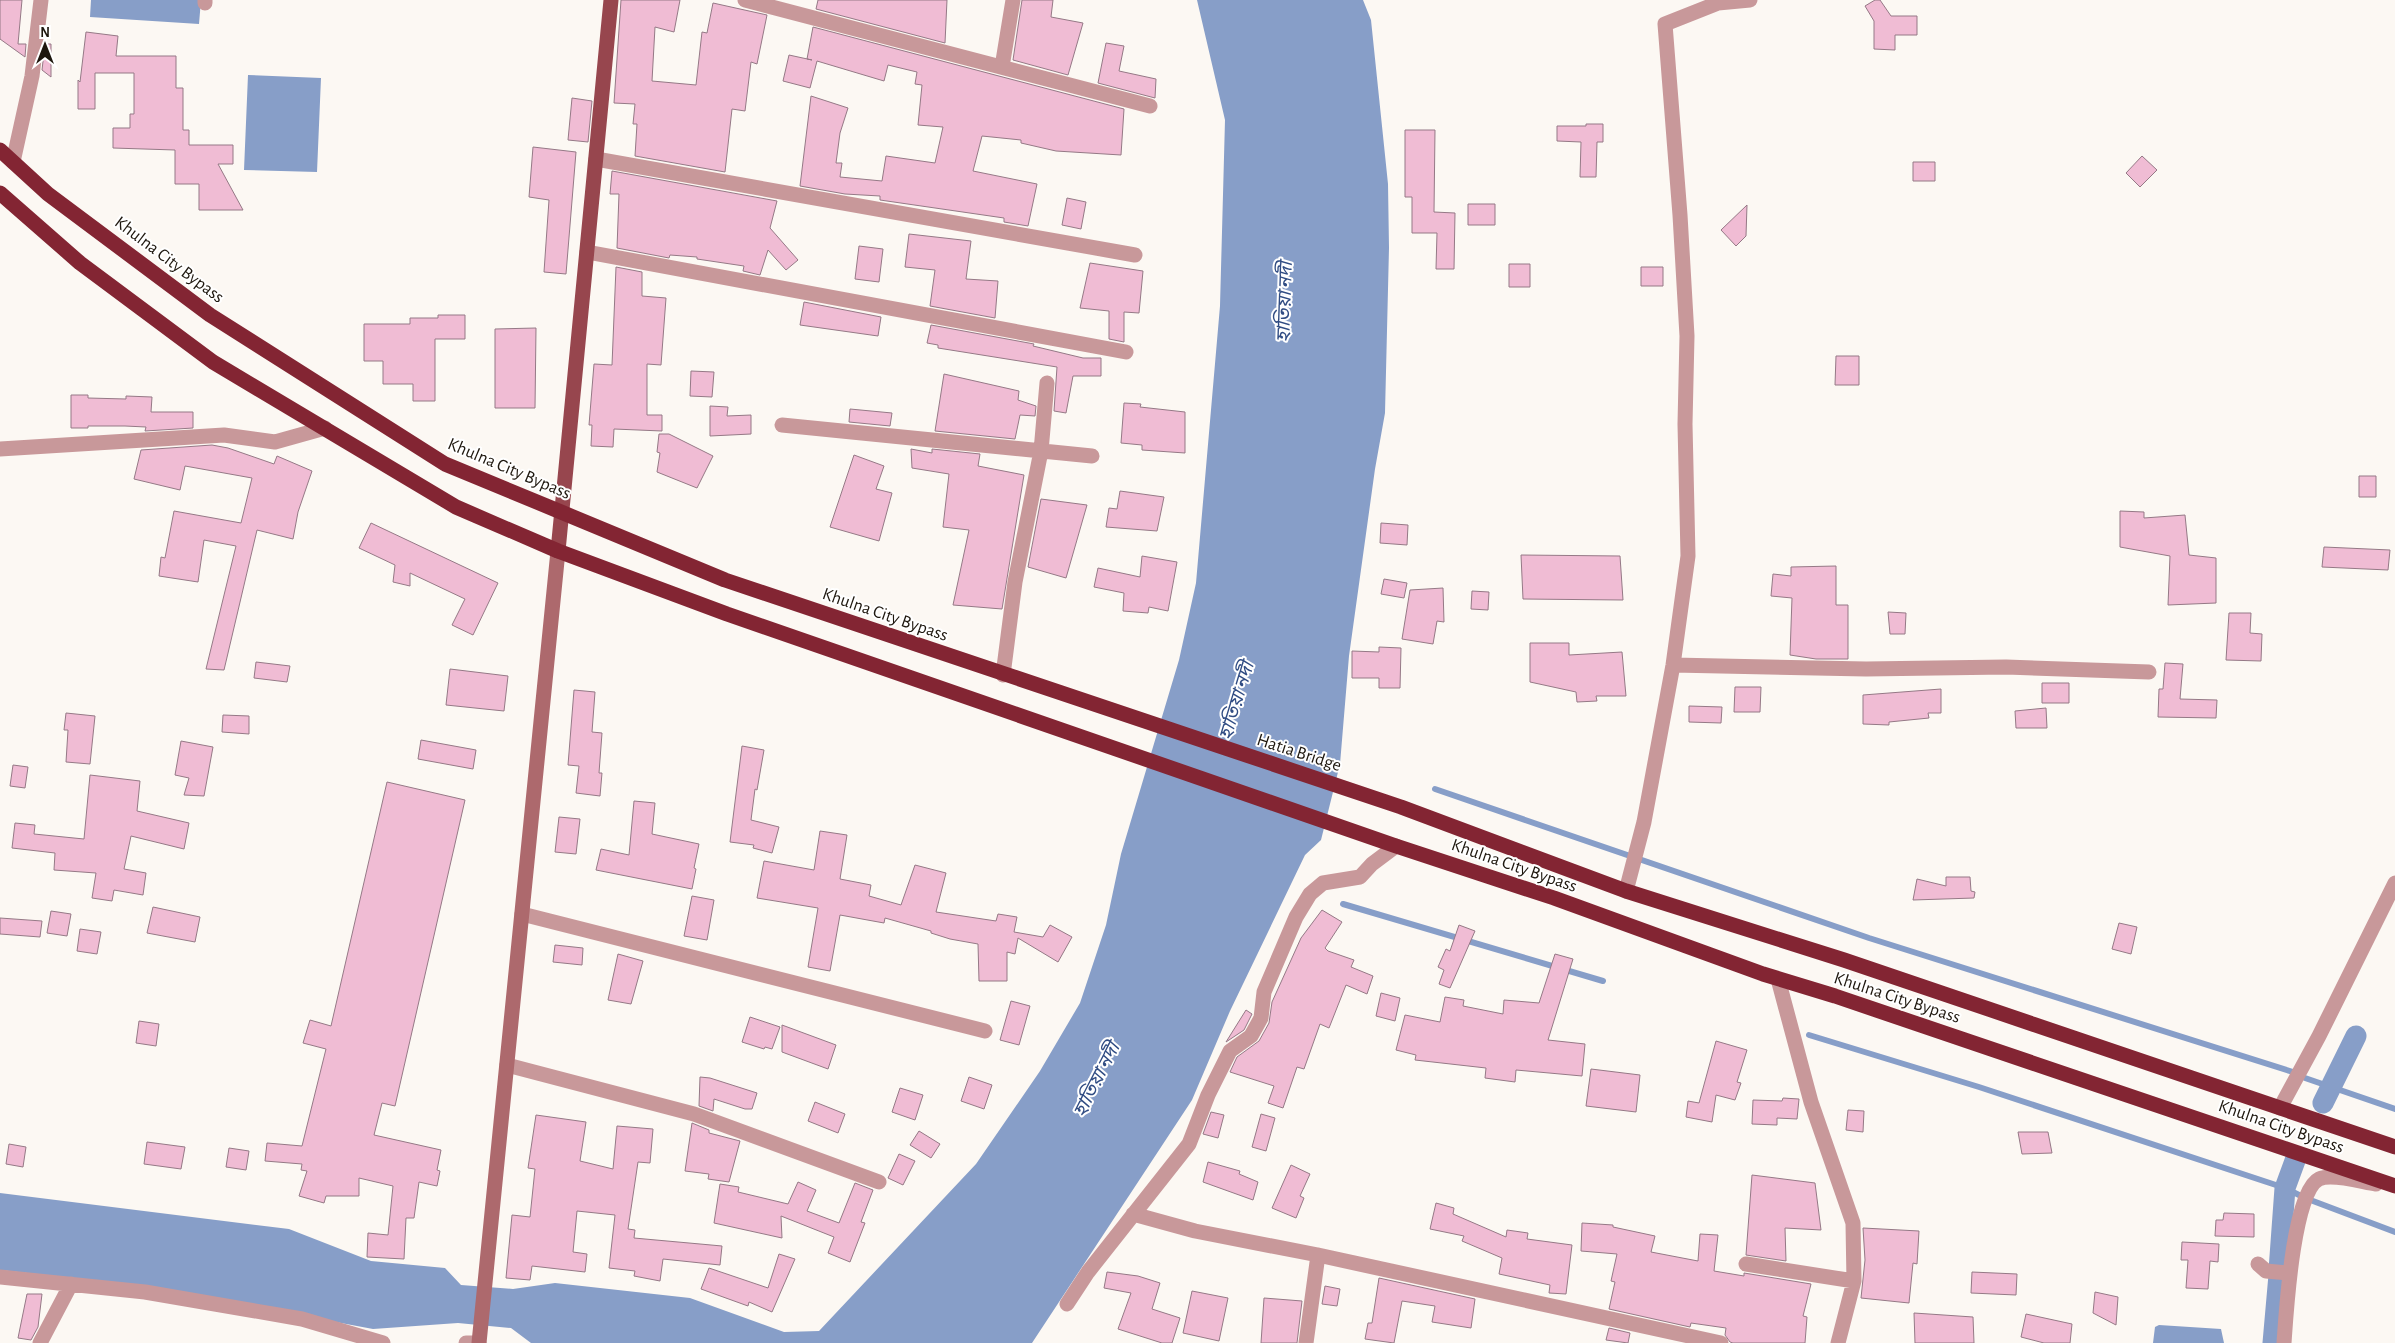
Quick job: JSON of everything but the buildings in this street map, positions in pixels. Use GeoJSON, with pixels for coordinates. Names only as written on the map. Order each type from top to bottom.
{"type":"FeatureCollection","features":[{"type":"Feature","properties":{"kind":"highway","name":"Khulna City Bypass"},"geometry":{"type":"LineString","coordinates":[[0,150],[48,194],[218,321],[445,464],[725,580],[1070,696]]}},
{"type":"Feature","properties":{"kind":"highway"},"geometry":{"type":"LineString","coordinates":[[0,193],[80,263],[213,362],[456,507],[558,551],[727,614],[1392,845]]}},
{"type":"Feature","properties":{"kind":"highway","name":"Hatia Bridge"},"geometry":{"type":"LineString","coordinates":[[1070,696],[1401,806]]}},
{"type":"Feature","properties":{"kind":"highway","name":"Khulna City Bypass"},"geometry":{"type":"LineString","coordinates":[[1401,806],[1626,891],[1844,960],[2395,1147]]}},
{"type":"Feature","properties":{"kind":"highway","name":"Khulna City Bypass"},"geometry":{"type":"LineString","coordinates":[[1392,845],[1554,898],[1778,979],[1844,999],[2395,1186]]}},
{"type":"Feature","properties":{"kind":"main road"},"geometry":{"type":"LineString","coordinates":[[558,551],[612,0]]}},
{"type":"Feature","properties":{"kind":"street"},"geometry":{"type":"LineString","coordinates":[[13,162],[32,76],[41,0]]}},
{"type":"Feature","properties":{"kind":"street"},"geometry":{"type":"LineString","coordinates":[[745,0],[1150,106]]}},
{"type":"Feature","properties":{"kind":"street"},"geometry":{"type":"LineString","coordinates":[[1002,67],[1013,0]]}},
{"type":"Feature","properties":{"kind":"street"},"geometry":{"type":"LineString","coordinates":[[1626,891],[1644,822],[1673,665],[1688,556],[1685,424],[1687,336],[1680,215],[1665,24],[1718,3],[1750,0]]}},
{"type":"Feature","properties":{"kind":"street"},"geometry":{"type":"LineString","coordinates":[[596,159],[1135,255]]}},
{"type":"Feature","properties":{"kind":"street"},"geometry":{"type":"LineString","coordinates":[[587,252],[1126,352]]}},
{"type":"Feature","properties":{"kind":"street"},"geometry":{"type":"LineString","coordinates":[[1003,675],[1015,582],[1041,451],[1047,383]]}},
{"type":"Feature","properties":{"kind":"street"},"geometry":{"type":"LineString","coordinates":[[782,425],[1092,456]]}},
{"type":"Feature","properties":{"kind":"street"},"geometry":{"type":"LineString","coordinates":[[0,449],[224,435],[274,442],[325,428]]}},
{"type":"Feature","properties":{"kind":"street"},"geometry":{"type":"LineString","coordinates":[[466,1343],[479,1338],[558,551]]}},
{"type":"Feature","properties":{"kind":"street"},"geometry":{"type":"LineString","coordinates":[[1673,665],[1866,669],[2006,667],[2149,672]]}},
{"type":"Feature","properties":{"kind":"street"},"geometry":{"type":"LineString","coordinates":[[1067,1304],[1088,1272],[1189,1144],[1208,1094],[1230,1052],[1251,1036],[1261,1018],[1264,992],[1296,917],[1310,894],[1323,883],[1360,877],[1392,845]]}},
{"type":"Feature","properties":{"kind":"street"},"geometry":{"type":"LineString","coordinates":[[2280,1108],[2319,1036],[2395,883]]}},
{"type":"Feature","properties":{"kind":"street"},"geometry":{"type":"LineString","coordinates":[[522,914],[985,1031]]}},
{"type":"Feature","properties":{"kind":"street"},"geometry":{"type":"LineString","coordinates":[[1778,979],[1811,1102],[1853,1224],[1854,1281],[1838,1343]]}},
{"type":"Feature","properties":{"kind":"street"},"geometry":{"type":"LineString","coordinates":[[507,1065],[694,1114],[879,1182]]}},
{"type":"Feature","properties":{"kind":"street"},"geometry":{"type":"LineString","coordinates":[[2284,1343],[2289,1273],[2300,1218],[2311,1188],[2317,1180],[2326,1177],[2395,1186]]}},
{"type":"Feature","properties":{"kind":"street"},"geometry":{"type":"LineString","coordinates":[[1133,1214],[1195,1231],[1318,1255],[1721,1343]]}},
{"type":"Feature","properties":{"kind":"street"},"geometry":{"type":"LineString","coordinates":[[1306,1343],[1318,1255]]}},
{"type":"Feature","properties":{"kind":"street"},"geometry":{"type":"LineString","coordinates":[[1746,1264],[1854,1281]]}},
{"type":"Feature","properties":{"kind":"street"},"geometry":{"type":"LineString","coordinates":[[2258,1264],[2266,1270],[2289,1273]]}},
{"type":"Feature","properties":{"kind":"street"},"geometry":{"type":"LineString","coordinates":[[0,1277],[146,1292],[302,1319],[383,1343]]}},
{"type":"Feature","properties":{"kind":"street"},"geometry":{"type":"LineString","coordinates":[[40,1343],[71,1284]]}},
{"type":"Feature","properties":{"kind":"water"},"geometry":{"type":"Polygon","coordinates":[[[91,0],[201,0],[199,24],[90,17],[91,0]]]}},
{"type":"Feature","properties":{"kind":"water","name":"হাতিয়া নদী"},"geometry":{"type":"Polygon","coordinates":[[[1197,0],[1363,0],[1371,20],[1388,184],[1389,248],[1385,413],[1375,469],[1349,656],[1340,764],[1321,840],[1305,855],[1230,1011],[1192,1100],[1032,1343],[531,1343],[511,1328],[458,1323],[373,1329],[144,1286],[0,1270],[0,1193],[289,1229],[371,1261],[445,1268],[461,1285],[513,1289],[555,1283],[690,1298],[784,1332],[819,1331],[976,1164],[1040,1071],[1080,1003],[1106,925],[1121,854],[1179,660],[1196,583],[1220,306],[1225,120],[1197,0]]]}},
{"type":"Feature","properties":{"kind":"water"},"geometry":{"type":"Polygon","coordinates":[[[248,75],[321,78],[317,172],[244,170],[248,75]]]}},
{"type":"Feature","properties":{"kind":"water"},"geometry":{"type":"Polygon","coordinates":[[[2159,1325],[2221,1329],[2224,1343],[2153,1343],[2155,1327],[2159,1325]]]}},
{"type":"Feature","properties":{"kind":"waterway"},"geometry":{"type":"LineString","coordinates":[[1435,789],[1869,938],[2293,1072]]}},
{"type":"Feature","properties":{"kind":"waterway"},"geometry":{"type":"LineString","coordinates":[[1343,904],[1603,981]]}},
{"type":"Feature","properties":{"kind":"waterway"},"geometry":{"type":"LineString","coordinates":[[1809,1035],[1979,1087],[2285,1188],[2299,1195]]}},
{"type":"Feature","properties":{"kind":"waterway"},"geometry":{"type":"LineString","coordinates":[[2323,1103],[2356,1036]]}},
{"type":"Feature","properties":{"kind":"waterway"},"geometry":{"type":"LineString","coordinates":[[2305,1078],[2395,1109]]}},
{"type":"Feature","properties":{"kind":"waterway"},"geometry":{"type":"LineString","coordinates":[[2279,1270],[2285,1188],[2296,1158]]}},
{"type":"Feature","properties":{"kind":"waterway"},"geometry":{"type":"LineString","coordinates":[[2313,1201],[2395,1232]]}},
{"type":"Feature","properties":{"kind":"waterway"},"geometry":{"type":"LineString","coordinates":[[2273,1343],[2279,1275]]}}]}
